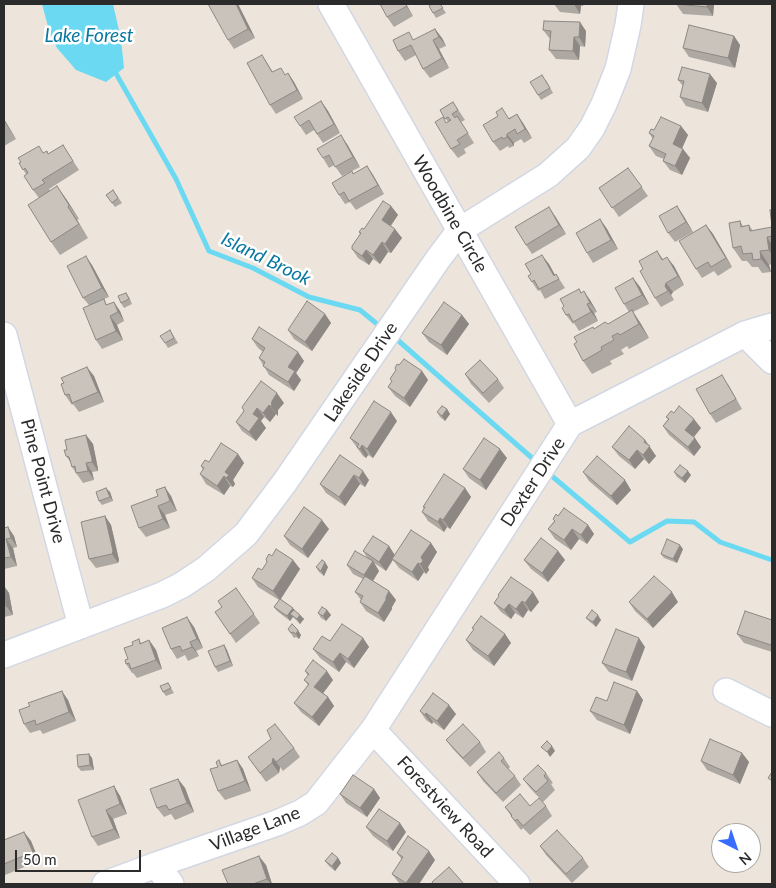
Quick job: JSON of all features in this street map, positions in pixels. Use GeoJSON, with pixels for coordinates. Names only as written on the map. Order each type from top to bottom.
{"type":"FeatureCollection","features":[{"type":"Feature","properties":{"kind":"street","name":"Woodbine Circle"},"geometry":{"type":"LineString","coordinates":[[331,4],[570,424]]}},
{"type":"Feature","properties":{"kind":"street","name":"Lakeside Drive"},"geometry":{"type":"LineString","coordinates":[[4,655],[162,595],[182,585],[225,553],[246,534],[285,482],[438,259],[460,230],[548,176],[578,148],[592,128],[618,69],[628,25],[630,4]]}},
{"type":"Feature","properties":{"kind":"street","name":"Dexter Drive"},"geometry":{"type":"LineString","coordinates":[[373,730],[570,424],[745,334],[772,326]]}},
{"type":"Feature","properties":{"kind":"street"},"geometry":{"type":"LineString","coordinates":[[745,334],[772,360]]}},
{"type":"Feature","properties":{"kind":"street","name":"Pine Point Drive"},"geometry":{"type":"LineString","coordinates":[[4,335],[81,626]]}},
{"type":"Feature","properties":{"kind":"street"},"geometry":{"type":"LineString","coordinates":[[726,691],[772,714]]}},
{"type":"Feature","properties":{"kind":"street","name":"Village Lane"},"geometry":{"type":"LineString","coordinates":[[106,884],[300,813],[316,802],[373,730]]}},
{"type":"Feature","properties":{"kind":"street","name":"Forestview Road"},"geometry":{"type":"LineString","coordinates":[[373,730],[518,884]]}},
{"type":"Feature","properties":{"kind":"street"},"geometry":{"type":"LineString","coordinates":[[156,865],[172,884]]}},
{"type":"Feature","properties":{"kind":"water","name":"Lake Forest"},"geometry":{"type":"Polygon","coordinates":[[[42,4],[113,4],[121,39],[124,68],[106,82],[76,70],[57,48],[50,34],[42,4]]]}},
{"type":"Feature","properties":{"kind":"building"},"geometry":{"type":"Polygon","coordinates":[[[208,4],[236,4],[248,29],[228,40],[208,4]]]}},
{"type":"Feature","properties":{"kind":"building"},"geometry":{"type":"Polygon","coordinates":[[[380,4],[405,4],[407,6],[387,17],[380,4]]]}},
{"type":"Feature","properties":{"kind":"building"},"geometry":{"type":"Polygon","coordinates":[[[440,4],[443,8],[433,13],[429,6],[440,4]]]}},
{"type":"Feature","properties":{"kind":"building"},"geometry":{"type":"Polygon","coordinates":[[[676,4],[707,4],[707,7],[676,4]]]}},
{"type":"Feature","properties":{"kind":"building"},"geometry":{"type":"Polygon","coordinates":[[[544,21],[580,22],[579,37],[574,37],[573,51],[549,50],[551,31],[543,30],[544,21]]]}},
{"type":"Feature","properties":{"kind":"building"},"geometry":{"type":"Polygon","coordinates":[[[689,25],[734,36],[728,58],[683,48],[689,25]]]}},
{"type":"Feature","properties":{"kind":"building"},"geometry":{"type":"Polygon","coordinates":[[[435,29],[439,37],[433,40],[442,58],[423,69],[411,45],[398,51],[393,40],[409,32],[413,40],[435,29]]]}},
{"type":"Feature","properties":{"kind":"building"},"geometry":{"type":"Polygon","coordinates":[[[262,55],[272,72],[281,68],[285,75],[288,73],[297,90],[270,105],[247,63],[262,55]]]}},
{"type":"Feature","properties":{"kind":"building"},"geometry":{"type":"Polygon","coordinates":[[[682,67],[710,74],[702,103],[680,97],[684,81],[678,80],[682,67]]]}},
{"type":"Feature","properties":{"kind":"building"},"geometry":{"type":"Polygon","coordinates":[[[542,75],[550,88],[538,95],[530,82],[542,75]]]}},
{"type":"Feature","properties":{"kind":"building"},"geometry":{"type":"Polygon","coordinates":[[[321,101],[334,124],[317,134],[309,120],[300,126],[294,117],[321,101]]]}},
{"type":"Feature","properties":{"kind":"building"},"geometry":{"type":"Polygon","coordinates":[[[453,102],[458,110],[452,114],[455,118],[457,116],[468,133],[457,140],[460,144],[451,149],[435,122],[443,117],[446,123],[451,120],[448,117],[445,119],[440,110],[453,102]]]}},
{"type":"Feature","properties":{"kind":"building"},"geometry":{"type":"Polygon","coordinates":[[[502,108],[509,119],[517,114],[525,129],[517,134],[515,129],[507,134],[507,137],[503,139],[502,137],[493,142],[483,125],[498,116],[496,112],[502,108]]]}},
{"type":"Feature","properties":{"kind":"building"},"geometry":{"type":"Polygon","coordinates":[[[661,117],[681,126],[673,144],[683,149],[675,166],[663,161],[666,154],[649,146],[654,136],[649,133],[651,129],[654,130],[661,117]]]}},
{"type":"Feature","properties":{"kind":"building"},"geometry":{"type":"Polygon","coordinates":[[[341,135],[353,157],[335,167],[329,155],[323,158],[317,149],[341,135]]]}},
{"type":"Feature","properties":{"kind":"building"},"geometry":{"type":"Polygon","coordinates":[[[63,145],[73,161],[42,180],[45,183],[33,190],[24,176],[28,173],[25,168],[23,170],[18,158],[39,146],[43,153],[47,151],[48,154],[63,145]]]}},
{"type":"Feature","properties":{"kind":"building"},"geometry":{"type":"Polygon","coordinates":[[[367,166],[378,185],[349,201],[344,192],[339,195],[332,183],[352,171],[353,174],[367,166]]]}},
{"type":"Feature","properties":{"kind":"building"},"geometry":{"type":"Polygon","coordinates":[[[628,168],[642,187],[612,208],[599,188],[628,168]]]}},
{"type":"Feature","properties":{"kind":"building"},"geometry":{"type":"Polygon","coordinates":[[[57,186],[79,224],[51,242],[28,205],[57,186]]]}},
{"type":"Feature","properties":{"kind":"building"},"geometry":{"type":"Polygon","coordinates":[[[113,190],[118,198],[112,203],[106,195],[113,190]]]}},
{"type":"Feature","properties":{"kind":"building"},"geometry":{"type":"Polygon","coordinates":[[[383,201],[391,206],[382,220],[395,229],[385,244],[382,242],[373,255],[366,250],[362,256],[352,249],[352,246],[361,233],[359,232],[362,228],[364,229],[383,201]]]}},
{"type":"Feature","properties":{"kind":"building"},"geometry":{"type":"Polygon","coordinates":[[[677,206],[686,222],[668,233],[659,216],[677,206]]]}},
{"type":"Feature","properties":{"kind":"building"},"geometry":{"type":"Polygon","coordinates":[[[549,207],[559,225],[526,245],[515,227],[549,207]]]}},
{"type":"Feature","properties":{"kind":"building"},"geometry":{"type":"Polygon","coordinates":[[[770,210],[772,210],[772,226],[770,210]]]}},
{"type":"Feature","properties":{"kind":"building"},"geometry":{"type":"Polygon","coordinates":[[[600,219],[611,240],[587,253],[576,233],[600,219]]]}},
{"type":"Feature","properties":{"kind":"building"},"geometry":{"type":"Polygon","coordinates":[[[740,221],[741,227],[749,225],[750,231],[772,227],[772,236],[767,237],[769,250],[760,251],[761,259],[753,260],[752,253],[743,254],[741,246],[733,248],[729,223],[740,221]]]}},
{"type":"Feature","properties":{"kind":"building"},"geometry":{"type":"Polygon","coordinates":[[[706,225],[726,258],[711,267],[708,262],[696,269],[679,241],[706,225]]]}},
{"type":"Feature","properties":{"kind":"building"},"geometry":{"type":"Polygon","coordinates":[[[657,251],[662,260],[667,257],[678,276],[666,283],[665,286],[668,291],[655,298],[640,271],[643,269],[639,261],[657,251]]]}},
{"type":"Feature","properties":{"kind":"building"},"geometry":{"type":"Polygon","coordinates":[[[542,255],[554,276],[556,274],[559,279],[539,289],[534,280],[532,282],[528,276],[531,274],[525,264],[542,255]]]}},
{"type":"Feature","properties":{"kind":"building"},"geometry":{"type":"Polygon","coordinates":[[[86,256],[102,288],[83,298],[67,266],[86,256]]]}},
{"type":"Feature","properties":{"kind":"building"},"geometry":{"type":"Polygon","coordinates":[[[633,278],[642,295],[624,304],[615,288],[633,278]]]}},
{"type":"Feature","properties":{"kind":"building"},"geometry":{"type":"Polygon","coordinates":[[[579,289],[581,293],[584,291],[590,303],[587,304],[591,312],[573,322],[569,314],[566,315],[562,308],[564,306],[560,299],[579,289]]]}},
{"type":"Feature","properties":{"kind":"building"},"geometry":{"type":"Polygon","coordinates":[[[126,293],[129,299],[121,303],[118,296],[126,293]]]}},
{"type":"Feature","properties":{"kind":"building"},"geometry":{"type":"Polygon","coordinates":[[[104,299],[106,305],[114,302],[118,312],[110,316],[116,331],[96,340],[83,308],[104,299]]]}},
{"type":"Feature","properties":{"kind":"building"},"geometry":{"type":"Polygon","coordinates":[[[307,301],[325,314],[305,342],[288,330],[307,301]]]}},
{"type":"Feature","properties":{"kind":"building"},"geometry":{"type":"Polygon","coordinates":[[[444,302],[462,315],[441,345],[422,333],[444,302]]]}},
{"type":"Feature","properties":{"kind":"building"},"geometry":{"type":"Polygon","coordinates":[[[632,310],[639,324],[620,335],[618,333],[612,336],[614,340],[601,347],[602,350],[583,361],[574,344],[577,342],[574,337],[593,327],[594,329],[605,322],[608,324],[632,310]]]}},
{"type":"Feature","properties":{"kind":"building"},"geometry":{"type":"Polygon","coordinates":[[[259,327],[298,352],[288,367],[295,371],[288,382],[263,366],[265,362],[259,358],[265,348],[252,339],[259,327]]]}},
{"type":"Feature","properties":{"kind":"building"},"geometry":{"type":"Polygon","coordinates":[[[170,330],[174,338],[165,343],[160,336],[170,330]]]}},
{"type":"Feature","properties":{"kind":"building"},"geometry":{"type":"Polygon","coordinates":[[[404,359],[422,371],[404,398],[388,387],[392,381],[390,379],[396,370],[397,364],[399,365],[404,359]]]}},
{"type":"Feature","properties":{"kind":"building"},"geometry":{"type":"Polygon","coordinates":[[[480,360],[498,379],[483,393],[465,374],[480,360]]]}},
{"type":"Feature","properties":{"kind":"building"},"geometry":{"type":"Polygon","coordinates":[[[87,367],[98,392],[72,403],[69,394],[65,395],[61,384],[64,383],[61,378],[87,367]]]}},
{"type":"Feature","properties":{"kind":"building"},"geometry":{"type":"Polygon","coordinates":[[[722,375],[736,399],[710,414],[696,389],[722,375]]]}},
{"type":"Feature","properties":{"kind":"building"},"geometry":{"type":"Polygon","coordinates":[[[261,381],[277,393],[271,407],[269,405],[263,413],[257,408],[253,414],[259,418],[249,432],[236,422],[244,411],[242,407],[261,381]]]}},
{"type":"Feature","properties":{"kind":"building"},"geometry":{"type":"Polygon","coordinates":[[[374,401],[391,412],[367,449],[362,445],[360,449],[357,447],[359,444],[350,438],[374,401]]]}},
{"type":"Feature","properties":{"kind":"building"},"geometry":{"type":"Polygon","coordinates":[[[442,406],[447,409],[442,416],[437,412],[442,406]]]}},
{"type":"Feature","properties":{"kind":"building"},"geometry":{"type":"Polygon","coordinates":[[[679,406],[694,419],[685,430],[695,438],[688,447],[663,426],[669,419],[666,417],[671,411],[674,413],[679,406]]]}},
{"type":"Feature","properties":{"kind":"building"},"geometry":{"type":"Polygon","coordinates":[[[629,426],[650,446],[643,455],[637,450],[629,460],[612,447],[629,426]]]}},
{"type":"Feature","properties":{"kind":"building"},"geometry":{"type":"Polygon","coordinates":[[[86,435],[92,462],[86,463],[88,471],[76,473],[75,466],[72,467],[69,457],[66,456],[64,450],[67,450],[65,440],[86,435]]]}},
{"type":"Feature","properties":{"kind":"building"},"geometry":{"type":"Polygon","coordinates":[[[484,438],[500,449],[480,480],[463,469],[484,438]]]}},
{"type":"Feature","properties":{"kind":"building"},"geometry":{"type":"Polygon","coordinates":[[[221,443],[238,454],[225,472],[229,475],[226,478],[224,476],[217,486],[200,474],[204,468],[201,466],[205,460],[209,462],[221,443]]]}},
{"type":"Feature","properties":{"kind":"building"},"geometry":{"type":"Polygon","coordinates":[[[340,455],[363,471],[359,478],[354,475],[339,497],[320,484],[340,455]]]}},
{"type":"Feature","properties":{"kind":"building"},"geometry":{"type":"Polygon","coordinates":[[[597,456],[625,480],[611,496],[583,472],[597,456]]]}},
{"type":"Feature","properties":{"kind":"building"},"geometry":{"type":"Polygon","coordinates":[[[680,465],[688,471],[682,478],[674,472],[680,465]]]}},
{"type":"Feature","properties":{"kind":"building"},"geometry":{"type":"Polygon","coordinates":[[[444,474],[465,488],[443,520],[440,518],[438,522],[422,512],[425,507],[423,507],[444,474]]]}},
{"type":"Feature","properties":{"kind":"building"},"geometry":{"type":"Polygon","coordinates":[[[165,487],[170,501],[158,506],[163,519],[139,528],[131,506],[158,496],[156,490],[165,487]]]}},
{"type":"Feature","properties":{"kind":"building"},"geometry":{"type":"Polygon","coordinates":[[[106,488],[110,497],[99,501],[96,492],[106,488]]]}},
{"type":"Feature","properties":{"kind":"building"},"geometry":{"type":"Polygon","coordinates":[[[304,507],[322,520],[302,549],[284,536],[304,507]]]}},
{"type":"Feature","properties":{"kind":"building"},"geometry":{"type":"Polygon","coordinates":[[[564,508],[588,525],[581,535],[572,529],[564,540],[548,529],[555,521],[553,519],[556,514],[558,516],[564,508]]]}},
{"type":"Feature","properties":{"kind":"building"},"geometry":{"type":"Polygon","coordinates":[[[105,516],[113,551],[112,554],[89,559],[81,522],[105,516]]]}},
{"type":"Feature","properties":{"kind":"building"},"geometry":{"type":"Polygon","coordinates":[[[8,527],[11,538],[6,539],[11,557],[4,558],[4,528],[8,527]]]}},
{"type":"Feature","properties":{"kind":"building"},"geometry":{"type":"Polygon","coordinates":[[[411,530],[431,543],[421,557],[423,561],[420,564],[418,563],[412,572],[392,559],[411,530]]]}},
{"type":"Feature","properties":{"kind":"building"},"geometry":{"type":"Polygon","coordinates":[[[373,536],[389,546],[379,562],[363,551],[373,536]]]}},
{"type":"Feature","properties":{"kind":"building"},"geometry":{"type":"Polygon","coordinates":[[[541,538],[558,551],[542,573],[524,560],[541,538]]]}},
{"type":"Feature","properties":{"kind":"building"},"geometry":{"type":"Polygon","coordinates":[[[667,539],[680,545],[673,559],[661,554],[667,539]]]}},
{"type":"Feature","properties":{"kind":"building"},"geometry":{"type":"Polygon","coordinates":[[[276,549],[293,560],[273,591],[252,578],[258,568],[262,570],[269,554],[272,556],[276,549]]]}},
{"type":"Feature","properties":{"kind":"building"},"geometry":{"type":"Polygon","coordinates":[[[355,551],[373,561],[364,575],[347,565],[355,551]]]}},
{"type":"Feature","properties":{"kind":"building"},"geometry":{"type":"Polygon","coordinates":[[[322,560],[325,562],[321,571],[316,567],[322,560]]]}},
{"type":"Feature","properties":{"kind":"building"},"geometry":{"type":"Polygon","coordinates":[[[365,576],[389,591],[378,613],[360,602],[363,596],[355,592],[365,576]]]}},
{"type":"Feature","properties":{"kind":"building"},"geometry":{"type":"Polygon","coordinates":[[[654,576],[672,592],[647,619],[629,602],[654,576]]]}},
{"type":"Feature","properties":{"kind":"building"},"geometry":{"type":"Polygon","coordinates":[[[511,577],[533,592],[525,603],[522,601],[516,609],[509,604],[504,610],[494,603],[511,577]]]}},
{"type":"Feature","properties":{"kind":"building"},"geometry":{"type":"Polygon","coordinates":[[[236,588],[254,614],[230,634],[215,612],[222,607],[218,601],[236,588]]]}},
{"type":"Feature","properties":{"kind":"building"},"geometry":{"type":"Polygon","coordinates":[[[280,599],[293,608],[287,616],[274,607],[280,599]]]}},
{"type":"Feature","properties":{"kind":"building"},"geometry":{"type":"Polygon","coordinates":[[[322,607],[327,610],[323,616],[318,613],[322,607]]]}},
{"type":"Feature","properties":{"kind":"building"},"geometry":{"type":"Polygon","coordinates":[[[294,610],[300,615],[297,619],[290,614],[294,610]]]}},
{"type":"Feature","properties":{"kind":"building"},"geometry":{"type":"Polygon","coordinates":[[[592,610],[598,615],[593,622],[586,618],[592,610]]]}},
{"type":"Feature","properties":{"kind":"building"},"geometry":{"type":"Polygon","coordinates":[[[745,611],[772,620],[771,645],[737,634],[745,611]]]}},
{"type":"Feature","properties":{"kind":"building"},"geometry":{"type":"Polygon","coordinates":[[[481,616],[505,634],[488,656],[466,640],[481,616]]]}},
{"type":"Feature","properties":{"kind":"building"},"geometry":{"type":"Polygon","coordinates":[[[187,617],[197,639],[190,642],[192,647],[182,651],[180,646],[171,649],[162,628],[187,617]]]}},
{"type":"Feature","properties":{"kind":"building"},"geometry":{"type":"Polygon","coordinates":[[[292,624],[298,630],[296,634],[291,633],[288,629],[292,624]]]}},
{"type":"Feature","properties":{"kind":"building"},"geometry":{"type":"Polygon","coordinates":[[[342,624],[363,638],[348,659],[340,653],[333,662],[313,649],[322,636],[330,641],[342,624]]]}},
{"type":"Feature","properties":{"kind":"building"},"geometry":{"type":"Polygon","coordinates":[[[616,629],[639,638],[626,672],[602,663],[616,629]]]}},
{"type":"Feature","properties":{"kind":"building"},"geometry":{"type":"Polygon","coordinates":[[[139,639],[140,644],[149,640],[156,660],[131,669],[129,663],[126,664],[125,660],[128,659],[124,648],[133,645],[132,642],[139,639]]]}},
{"type":"Feature","properties":{"kind":"building"},"geometry":{"type":"Polygon","coordinates":[[[224,645],[230,661],[215,667],[208,651],[224,645]]]}},
{"type":"Feature","properties":{"kind":"building"},"geometry":{"type":"Polygon","coordinates":[[[313,660],[327,671],[314,687],[328,697],[312,717],[294,703],[309,684],[304,680],[309,674],[305,671],[313,660]]]}},
{"type":"Feature","properties":{"kind":"building"},"geometry":{"type":"Polygon","coordinates":[[[614,682],[637,691],[624,725],[590,711],[596,697],[607,701],[614,682]]]}},
{"type":"Feature","properties":{"kind":"building"},"geometry":{"type":"Polygon","coordinates":[[[168,683],[171,688],[163,692],[160,686],[168,683]]]}},
{"type":"Feature","properties":{"kind":"building"},"geometry":{"type":"Polygon","coordinates":[[[62,691],[69,712],[36,725],[35,720],[24,724],[19,710],[30,706],[28,703],[62,691]]]}},
{"type":"Feature","properties":{"kind":"building"},"geometry":{"type":"Polygon","coordinates":[[[433,693],[449,705],[437,721],[420,711],[433,693]]]}},
{"type":"Feature","properties":{"kind":"building"},"geometry":{"type":"Polygon","coordinates":[[[275,724],[294,748],[276,762],[273,758],[272,763],[260,773],[248,757],[271,739],[267,730],[275,724]]]}},
{"type":"Feature","properties":{"kind":"building"},"geometry":{"type":"Polygon","coordinates":[[[463,724],[480,742],[463,758],[446,740],[463,724]]]}},
{"type":"Feature","properties":{"kind":"building"},"geometry":{"type":"Polygon","coordinates":[[[710,739],[742,753],[733,775],[701,761],[710,739]]]}},
{"type":"Feature","properties":{"kind":"building"},"geometry":{"type":"Polygon","coordinates":[[[547,741],[552,746],[547,752],[541,747],[547,741]]]}},
{"type":"Feature","properties":{"kind":"building"},"geometry":{"type":"Polygon","coordinates":[[[499,752],[504,758],[501,761],[515,776],[496,793],[477,772],[499,752]]]}},
{"type":"Feature","properties":{"kind":"building"},"geometry":{"type":"Polygon","coordinates":[[[89,754],[90,765],[78,767],[77,755],[89,754]]]}},
{"type":"Feature","properties":{"kind":"building"},"geometry":{"type":"Polygon","coordinates":[[[219,760],[221,766],[237,760],[245,781],[218,791],[210,769],[218,767],[216,762],[219,760]]]}},
{"type":"Feature","properties":{"kind":"building"},"geometry":{"type":"Polygon","coordinates":[[[538,765],[546,773],[544,776],[548,781],[536,792],[523,779],[538,765]]]}},
{"type":"Feature","properties":{"kind":"building"},"geometry":{"type":"Polygon","coordinates":[[[772,772],[772,781],[768,778],[772,772]]]}},
{"type":"Feature","properties":{"kind":"building"},"geometry":{"type":"Polygon","coordinates":[[[353,775],[374,789],[360,808],[340,794],[353,775]]]}},
{"type":"Feature","properties":{"kind":"building"},"geometry":{"type":"Polygon","coordinates":[[[178,779],[187,803],[169,810],[166,805],[157,808],[150,789],[178,779]]]}},
{"type":"Feature","properties":{"kind":"building"},"geometry":{"type":"Polygon","coordinates":[[[114,786],[120,804],[106,810],[114,829],[92,837],[78,800],[114,786]]]}},
{"type":"Feature","properties":{"kind":"building"},"geometry":{"type":"Polygon","coordinates":[[[520,794],[530,806],[539,798],[546,806],[523,826],[517,819],[515,821],[505,807],[520,794]]]}},
{"type":"Feature","properties":{"kind":"building"},"geometry":{"type":"Polygon","coordinates":[[[379,809],[400,823],[387,841],[366,827],[379,809]]]}},
{"type":"Feature","properties":{"kind":"building"},"geometry":{"type":"Polygon","coordinates":[[[557,830],[583,858],[566,874],[540,846],[557,830]]]}},
{"type":"Feature","properties":{"kind":"building"},"geometry":{"type":"Polygon","coordinates":[[[24,832],[33,852],[4,864],[4,840],[24,832]]]}},
{"type":"Feature","properties":{"kind":"building"},"geometry":{"type":"Polygon","coordinates":[[[408,836],[429,851],[406,883],[392,874],[403,857],[397,853],[408,836]]]}},
{"type":"Feature","properties":{"kind":"building"},"geometry":{"type":"Polygon","coordinates":[[[332,853],[338,858],[332,866],[325,861],[332,853]]]}},
{"type":"Feature","properties":{"kind":"building"},"geometry":{"type":"Polygon","coordinates":[[[259,856],[267,879],[253,884],[228,884],[222,870],[259,856]]]}},
{"type":"Feature","properties":{"kind":"building"},"geometry":{"type":"Polygon","coordinates":[[[449,867],[464,884],[433,884],[432,882],[449,867]]]}},
{"type":"Feature","properties":{"kind":"waterway","name":"Island Brook"},"geometry":{"type":"LineString","coordinates":[[114,70],[176,179],[209,251],[253,268],[309,297],[360,310],[382,328]]}},
{"type":"Feature","properties":{"kind":"waterway","name":"Island Brook"},"geometry":{"type":"LineString","coordinates":[[393,336],[532,458]]}},
{"type":"Feature","properties":{"kind":"waterway","name":"Island Brook"},"geometry":{"type":"LineString","coordinates":[[553,477],[630,542],[667,521],[694,522],[720,542],[772,560]]}}]}
